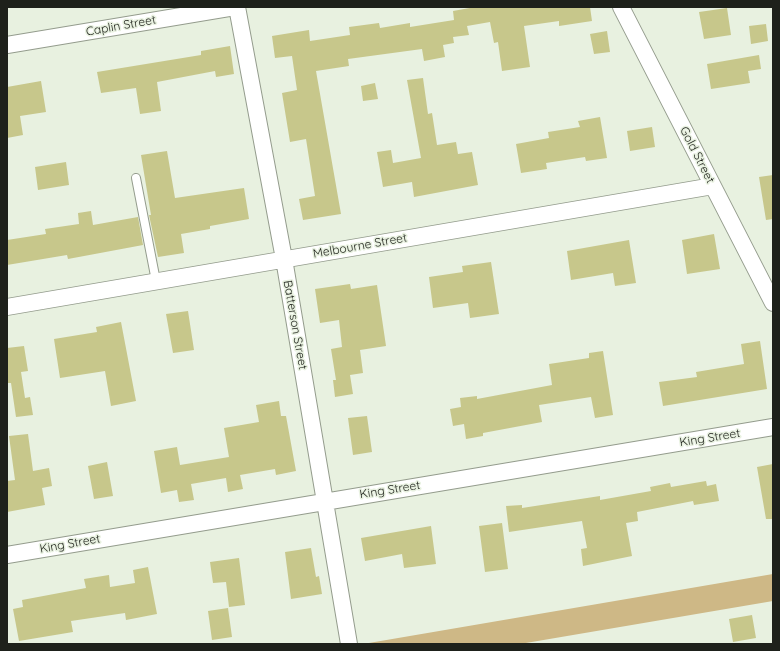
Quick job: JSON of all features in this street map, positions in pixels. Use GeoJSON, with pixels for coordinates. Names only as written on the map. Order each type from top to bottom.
{"type":"FeatureCollection","features":[{"type":"Feature","properties":{"kind":"street","name":"Caplin Street"},"geometry":{"type":"LineString","coordinates":[[7,45],[236,7]]}},
{"type":"Feature","properties":{"kind":"street","name":"Batterson Street"},"geometry":{"type":"LineString","coordinates":[[236,7],[284,259],[349,644]]}},
{"type":"Feature","properties":{"kind":"street","name":"Gold Street"},"geometry":{"type":"LineString","coordinates":[[621,7],[773,303]]}},
{"type":"Feature","properties":{"kind":"street","name":"Melbourne Street"},"geometry":{"type":"LineString","coordinates":[[7,307],[713,186]]}},
{"type":"Feature","properties":{"kind":"street","name":"King Street"},"geometry":{"type":"LineString","coordinates":[[7,555],[773,427]]}},
{"type":"Feature","properties":{"kind":"lane"},"geometry":{"type":"LineString","coordinates":[[136,178],[156,281]]}},
{"type":"Feature","properties":{"kind":"shaded area"},"geometry":{"type":"Polygon","coordinates":[[[773,574],[773,601],[520,644],[363,644],[773,574]]]}},
{"type":"Feature","properties":{"kind":"building"},"geometry":{"type":"Polygon","coordinates":[[[475,7],[590,7],[592,21],[559,26],[559,21],[524,26],[530,67],[502,71],[498,42],[494,43],[490,22],[467,26],[469,35],[453,37],[454,43],[443,45],[445,57],[424,61],[422,49],[348,59],[349,66],[316,71],[341,214],[303,220],[299,199],[315,196],[306,139],[290,142],[282,93],[297,90],[292,56],[275,58],[272,36],[309,30],[310,41],[350,35],[349,27],[379,23],[380,28],[410,23],[410,27],[454,20],[453,11],[475,7]]]}},
{"type":"Feature","properties":{"kind":"building"},"geometry":{"type":"Polygon","coordinates":[[[727,8],[731,35],[704,39],[699,12],[727,8]]]}},
{"type":"Feature","properties":{"kind":"building"},"geometry":{"type":"Polygon","coordinates":[[[766,24],[768,41],[751,44],[749,26],[766,24]]]}},
{"type":"Feature","properties":{"kind":"building"},"geometry":{"type":"Polygon","coordinates":[[[607,31],[610,52],[594,54],[590,34],[607,31]]]}},
{"type":"Feature","properties":{"kind":"building"},"geometry":{"type":"Polygon","coordinates":[[[230,46],[234,74],[216,77],[215,71],[157,82],[161,111],[140,114],[136,88],[101,93],[97,72],[201,55],[201,51],[230,46]]]}},
{"type":"Feature","properties":{"kind":"building"},"geometry":{"type":"Polygon","coordinates":[[[759,55],[761,69],[748,71],[750,83],[711,89],[707,64],[759,55]]]}},
{"type":"Feature","properties":{"kind":"building"},"geometry":{"type":"Polygon","coordinates":[[[423,78],[428,114],[432,113],[437,145],[456,142],[458,154],[472,152],[478,185],[414,197],[412,182],[383,187],[377,152],[391,150],[393,163],[421,158],[407,80],[423,78]]]}},
{"type":"Feature","properties":{"kind":"building"},"geometry":{"type":"Polygon","coordinates":[[[41,81],[46,112],[20,116],[23,135],[7,138],[7,87],[41,81]]]}},
{"type":"Feature","properties":{"kind":"building"},"geometry":{"type":"Polygon","coordinates":[[[375,83],[378,99],[363,101],[361,86],[375,83]]]}},
{"type":"Feature","properties":{"kind":"building"},"geometry":{"type":"Polygon","coordinates":[[[600,117],[607,158],[586,161],[585,157],[546,163],[547,169],[521,173],[516,144],[549,138],[548,132],[580,127],[578,121],[600,117]]]}},
{"type":"Feature","properties":{"kind":"building"},"geometry":{"type":"Polygon","coordinates":[[[652,127],[655,147],[630,151],[627,131],[652,127]]]}},
{"type":"Feature","properties":{"kind":"building"},"geometry":{"type":"Polygon","coordinates":[[[167,151],[175,198],[244,188],[249,219],[210,226],[210,229],[181,234],[184,253],[158,257],[149,215],[151,215],[141,155],[167,151]]]}},
{"type":"Feature","properties":{"kind":"building"},"geometry":{"type":"Polygon","coordinates":[[[66,162],[69,185],[38,190],[35,167],[66,162]]]}},
{"type":"Feature","properties":{"kind":"building"},"geometry":{"type":"Polygon","coordinates":[[[773,175],[773,219],[766,220],[759,177],[773,175]]]}},
{"type":"Feature","properties":{"kind":"building"},"geometry":{"type":"Polygon","coordinates":[[[91,211],[93,225],[138,217],[143,245],[68,259],[67,255],[7,265],[7,240],[46,234],[45,229],[79,224],[78,213],[91,211]]]}},
{"type":"Feature","properties":{"kind":"building"},"geometry":{"type":"Polygon","coordinates":[[[714,234],[720,269],[687,274],[682,240],[714,234]]]}},
{"type":"Feature","properties":{"kind":"building"},"geometry":{"type":"Polygon","coordinates":[[[629,240],[636,283],[615,286],[613,273],[571,280],[567,251],[629,240]]]}},
{"type":"Feature","properties":{"kind":"building"},"geometry":{"type":"Polygon","coordinates":[[[491,262],[499,314],[470,318],[468,303],[433,308],[429,277],[463,272],[462,266],[491,262]]]}},
{"type":"Feature","properties":{"kind":"building"},"geometry":{"type":"Polygon","coordinates":[[[350,284],[351,289],[377,285],[386,346],[360,350],[363,373],[350,375],[353,394],[335,397],[333,380],[336,380],[331,349],[342,347],[339,320],[320,323],[315,289],[350,284]]]}},
{"type":"Feature","properties":{"kind":"building"},"geometry":{"type":"Polygon","coordinates":[[[188,311],[194,350],[173,353],[166,314],[188,311]]]}},
{"type":"Feature","properties":{"kind":"building"},"geometry":{"type":"Polygon","coordinates":[[[121,322],[136,401],[111,406],[105,371],[60,378],[54,339],[97,332],[96,327],[121,322]]]}},
{"type":"Feature","properties":{"kind":"building"},"geometry":{"type":"Polygon","coordinates":[[[760,341],[767,389],[663,406],[659,382],[697,377],[696,372],[744,364],[741,344],[760,341]]]}},
{"type":"Feature","properties":{"kind":"building"},"geometry":{"type":"Polygon","coordinates":[[[24,346],[28,371],[21,372],[25,398],[30,397],[33,415],[16,417],[11,383],[7,383],[7,348],[24,346]]]}},
{"type":"Feature","properties":{"kind":"building"},"geometry":{"type":"Polygon","coordinates":[[[603,351],[613,415],[595,418],[591,397],[539,405],[542,422],[483,433],[483,436],[466,439],[464,424],[453,426],[450,409],[461,407],[460,398],[477,396],[477,399],[552,385],[549,364],[589,358],[589,353],[603,351]]]}},
{"type":"Feature","properties":{"kind":"building"},"geometry":{"type":"Polygon","coordinates":[[[279,401],[281,416],[286,416],[296,471],[276,475],[275,469],[240,475],[243,489],[228,492],[226,478],[191,484],[194,500],[179,502],[177,490],[161,493],[154,451],[177,447],[180,465],[229,457],[224,428],[259,422],[256,405],[279,401]]]}},
{"type":"Feature","properties":{"kind":"building"},"geometry":{"type":"Polygon","coordinates":[[[367,416],[372,452],[353,455],[348,418],[367,416]]]}},
{"type":"Feature","properties":{"kind":"building"},"geometry":{"type":"Polygon","coordinates":[[[28,434],[33,471],[49,468],[52,486],[42,488],[45,505],[7,512],[7,481],[15,480],[9,436],[28,434]]]}},
{"type":"Feature","properties":{"kind":"building"},"geometry":{"type":"Polygon","coordinates":[[[107,462],[113,496],[94,499],[88,466],[107,462]]]}},
{"type":"Feature","properties":{"kind":"building"},"geometry":{"type":"Polygon","coordinates":[[[773,464],[773,519],[766,519],[757,467],[773,464]]]}},
{"type":"Feature","properties":{"kind":"building"},"geometry":{"type":"Polygon","coordinates":[[[706,481],[707,486],[716,484],[719,501],[694,505],[693,501],[637,512],[638,521],[626,523],[632,556],[583,566],[581,549],[587,548],[582,521],[509,532],[506,506],[522,505],[522,508],[600,496],[600,500],[651,491],[650,487],[670,483],[671,487],[706,481]]]}},
{"type":"Feature","properties":{"kind":"building"},"geometry":{"type":"Polygon","coordinates":[[[502,523],[508,569],[485,572],[479,526],[502,523]]]}},
{"type":"Feature","properties":{"kind":"building"},"geometry":{"type":"Polygon","coordinates":[[[431,526],[436,564],[404,568],[402,554],[365,561],[361,538],[431,526]]]}},
{"type":"Feature","properties":{"kind":"building"},"geometry":{"type":"Polygon","coordinates":[[[311,548],[316,577],[319,576],[322,594],[291,599],[285,552],[311,548]]]}},
{"type":"Feature","properties":{"kind":"building"},"geometry":{"type":"Polygon","coordinates":[[[239,558],[245,605],[229,607],[226,582],[213,583],[210,562],[239,558]]]}},
{"type":"Feature","properties":{"kind":"building"},"geometry":{"type":"Polygon","coordinates":[[[148,567],[157,614],[126,620],[125,613],[71,621],[73,632],[19,641],[13,609],[23,607],[22,600],[86,588],[84,579],[109,575],[110,587],[135,583],[133,570],[148,567]]]}},
{"type":"Feature","properties":{"kind":"building"},"geometry":{"type":"Polygon","coordinates":[[[228,608],[232,637],[212,640],[208,611],[228,608]]]}},
{"type":"Feature","properties":{"kind":"building"},"geometry":{"type":"Polygon","coordinates":[[[752,615],[756,638],[733,642],[729,619],[752,615]]]}}]}
